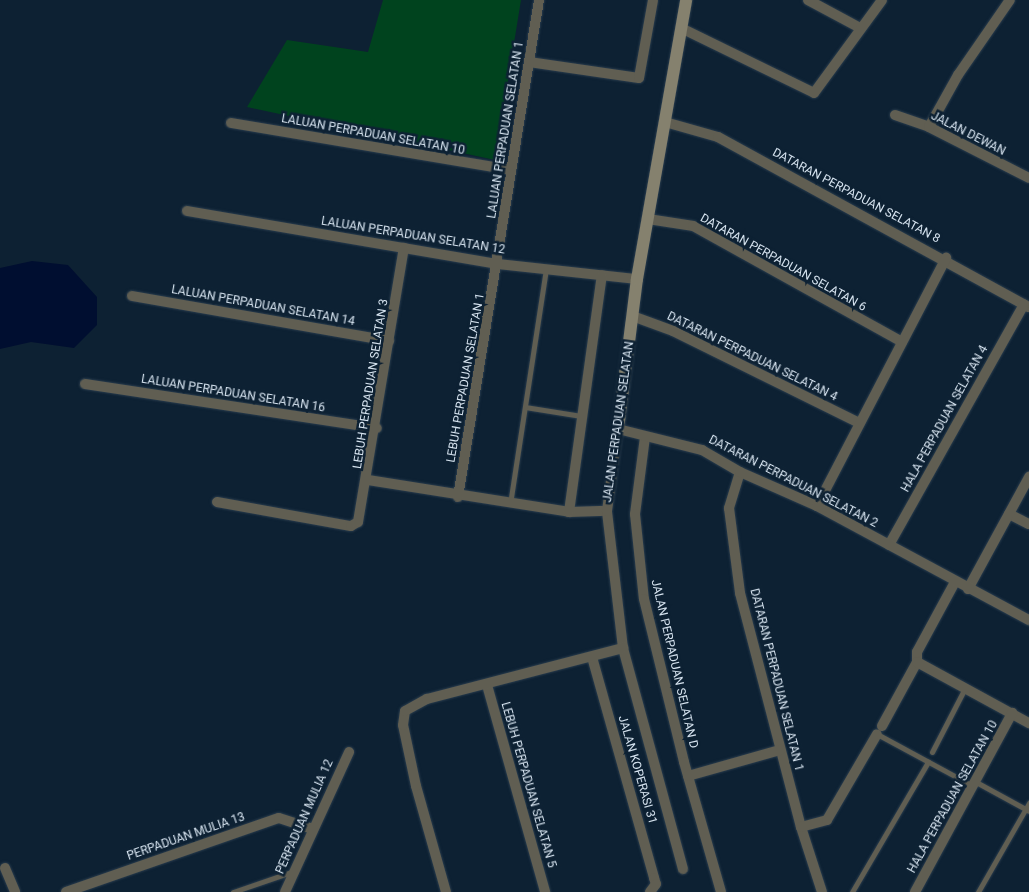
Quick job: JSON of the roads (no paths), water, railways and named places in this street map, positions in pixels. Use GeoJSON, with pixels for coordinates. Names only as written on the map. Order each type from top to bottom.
{"type":"FeatureCollection","features":[{"type":"Feature","properties":{"kind":"street","name":"LALUAN PERPADUAN SELATAN 1"},"geometry":{"type":"LineString","coordinates":[[498,264],[511,170],[539,0]]}},
{"type":"Feature","properties":{"kind":"street"},"geometry":{"type":"LineString","coordinates":[[529,62],[639,78],[653,0]]}},
{"type":"Feature","properties":{"kind":"street","name":"JALAN PERPADUAN SELATAN"},"geometry":{"type":"LineString","coordinates":[[682,869],[623,648],[607,511],[635,317],[637,279],[686,0]]}},
{"type":"Feature","properties":{"kind":"street"},"geometry":{"type":"LineString","coordinates":[[808,0],[860,28]]}},
{"type":"Feature","properties":{"kind":"street"},"geometry":{"type":"LineString","coordinates":[[681,28],[808,92],[817,91],[860,28],[882,0]]}},
{"type":"Feature","properties":{"kind":"street"},"geometry":{"type":"LineString","coordinates":[[929,127],[958,75],[1010,0]]}},
{"type":"Feature","properties":{"kind":"street","name":"JALAN DEWAN"},"geometry":{"type":"LineString","coordinates":[[895,115],[929,127],[1029,178]]}},
{"type":"Feature","properties":{"kind":"street","name":"DATARAN PERPADUAN SELATAN 8"},"geometry":{"type":"LineString","coordinates":[[665,122],[718,137],[946,258],[1026,305]]}},
{"type":"Feature","properties":{"kind":"street","name":"LALUAN PERPADUAN SELATAN 10"},"geometry":{"type":"LineString","coordinates":[[231,123],[511,170]]}},
{"type":"Feature","properties":{"kind":"street","name":"LALUAN PERPADUAN SELATAN 12"},"geometry":{"type":"LineString","coordinates":[[187,211],[498,264],[637,279]]}},
{"type":"Feature","properties":{"kind":"street","name":"DATARAN PERPADUAN SELATAN 6"},"geometry":{"type":"LineString","coordinates":[[648,219],[693,226],[902,342]]}},
{"type":"Feature","properties":{"kind":"street","name":"LEBUH PERPADUAN SELATAN 3"},"geometry":{"type":"LineString","coordinates":[[218,502],[352,526],[358,522],[377,428],[404,248]]}},
{"type":"Feature","properties":{"kind":"street"},"geometry":{"type":"LineString","coordinates":[[817,506],[857,422],[946,258]]}},
{"type":"Feature","properties":{"kind":"street","name":"LEBUH PERPADUAN SELATAN 1"},"geometry":{"type":"LineString","coordinates":[[458,497],[498,264]]}},
{"type":"Feature","properties":{"kind":"street"},"geometry":{"type":"LineString","coordinates":[[569,512],[602,275]]}},
{"type":"Feature","properties":{"kind":"street","name":"LALUAN PERPADUAN SELATAN 14"},"geometry":{"type":"LineString","coordinates":[[132,296],[389,341]]}},
{"type":"Feature","properties":{"kind":"street","name":"HALA PERPADUAN SELATAN 4"},"geometry":{"type":"LineString","coordinates":[[889,546],[1026,305]]}},
{"type":"Feature","properties":{"kind":"street","name":"DATARAN PERPADUAN SELATAN 4"},"geometry":{"type":"LineString","coordinates":[[635,317],[673,331],[857,422]]}},
{"type":"Feature","properties":{"kind":"street","name":"LALUAN PERPADUAN SELATAN 16"},"geometry":{"type":"LineString","coordinates":[[85,384],[377,428]]}},
{"type":"Feature","properties":{"kind":"street","name":"DATARAN PERPADUAN SELATAN 2"},"geometry":{"type":"LineString","coordinates":[[618,429],[690,444],[740,472],[817,506],[968,589],[1029,620]]}},
{"type":"Feature","properties":{"kind":"street","name":"JALAN PERPADUAN SELATAN D"},"geometry":{"type":"LineString","coordinates":[[645,436],[635,514],[639,570],[688,776],[721,892]]}},
{"type":"Feature","properties":{"kind":"street","name":"DATARAN PERPADUAN SELATAN 1"},"geometry":{"type":"LineString","coordinates":[[740,472],[729,508],[740,593],[801,827],[822,892]]}},
{"type":"Feature","properties":{"kind":"street"},"geometry":{"type":"LineString","coordinates":[[968,589],[1029,477]]}},
{"type":"Feature","properties":{"kind":"street"},"geometry":{"type":"LineString","coordinates":[[368,480],[458,497],[569,512],[607,511]]}},
{"type":"Feature","properties":{"kind":"street"},"geometry":{"type":"LineString","coordinates":[[1009,514],[1029,524]]}},
{"type":"Feature","properties":{"kind":"street"},"geometry":{"type":"LineString","coordinates":[[801,827],[827,820],[880,730],[916,662],[917,652],[955,582]]}},
{"type":"Feature","properties":{"kind":"street"},"geometry":{"type":"LineString","coordinates":[[446,892],[416,786],[403,718],[417,702],[487,686],[623,648]]}},
{"type":"Feature","properties":{"kind":"street","name":"JALAN KOPERASI 31"},"geometry":{"type":"LineString","coordinates":[[592,657],[654,878],[652,891]]}},
{"type":"Feature","properties":{"kind":"street"},"geometry":{"type":"LineString","coordinates":[[916,662],[966,686],[1029,723]]}},
{"type":"Feature","properties":{"kind":"street","name":"LEBUH PERPADUAN SELATAN 5"},"geometry":{"type":"LineString","coordinates":[[487,686],[545,892]]}},
{"type":"Feature","properties":{"kind":"street","name":"HALA PERPADUAN SELATAN 10"},"geometry":{"type":"LineString","coordinates":[[915,892],[1012,713]]}},
{"type":"Feature","properties":{"kind":"street"},"geometry":{"type":"LineString","coordinates":[[688,776],[780,750]]}},
{"type":"Feature","properties":{"kind":"street","name":"PERPADUAN MULIA 12"},"geometry":{"type":"LineString","coordinates":[[285,892],[349,752]]}},
{"type":"Feature","properties":{"kind":"street","name":"PERPADUAN MULIA 13"},"geometry":{"type":"LineString","coordinates":[[66,892],[279,818],[313,829]]}},
{"type":"Feature","properties":{"kind":"street"},"geometry":{"type":"LineString","coordinates":[[5,868],[15,892]]}},
{"type":"Feature","properties":{"kind":"lane"},"geometry":{"type":"LineString","coordinates":[[510,504],[546,268]]}},
{"type":"Feature","properties":{"kind":"lane"},"geometry":{"type":"LineString","coordinates":[[525,407],[581,416]]}},
{"type":"Feature","properties":{"kind":"lane"},"geometry":{"type":"LineString","coordinates":[[932,752],[966,686]]}},
{"type":"Feature","properties":{"kind":"lane"},"geometry":{"type":"LineString","coordinates":[[880,730],[928,762],[1027,810]]}},
{"type":"Feature","properties":{"kind":"lane"},"geometry":{"type":"LineString","coordinates":[[852,892],[928,762]]}},
{"type":"Feature","properties":{"kind":"lane"},"geometry":{"type":"LineString","coordinates":[[978,892],[1027,810],[1029,803]]}},
{"type":"Feature","properties":{"kind":"lane"},"geometry":{"type":"LineString","coordinates":[[233,892],[294,871]]}},
{"type":"Feature","properties":{"kind":"water"},"geometry":{"type":"Polygon","coordinates":[[[32,261],[68,265],[97,297],[97,325],[74,348],[31,342],[0,349],[0,268],[32,261]]]}}]}
